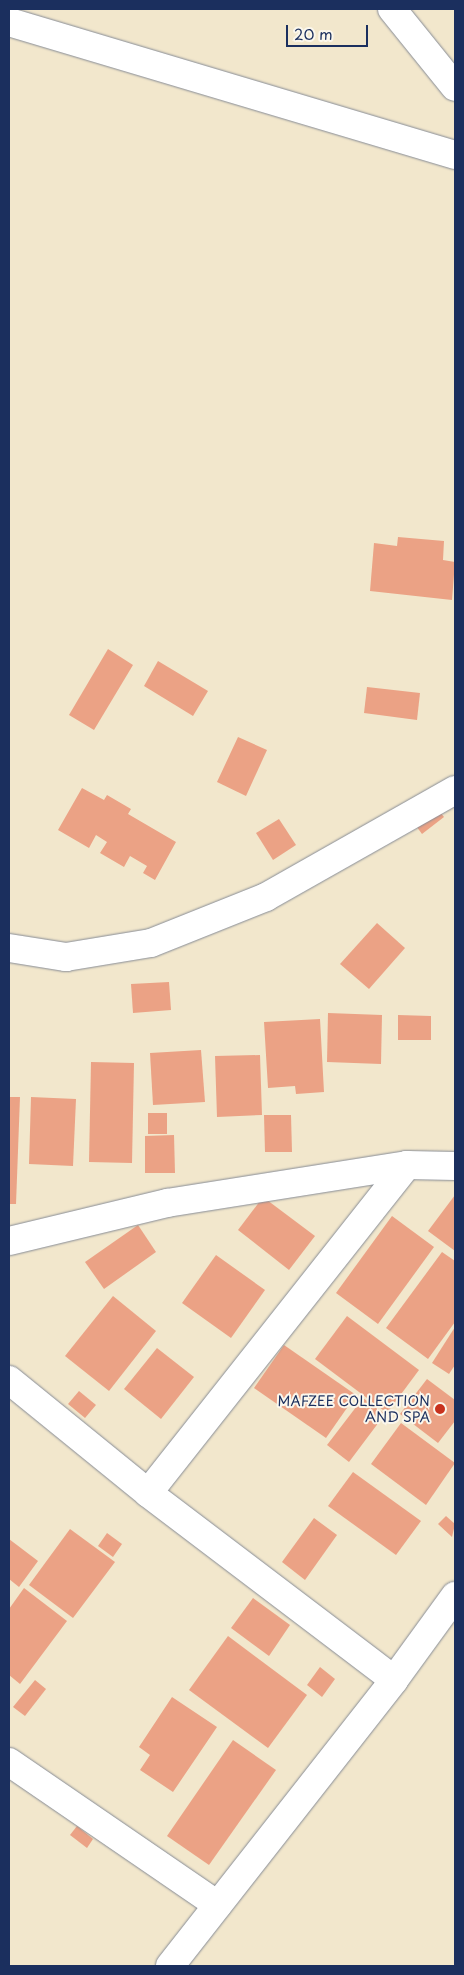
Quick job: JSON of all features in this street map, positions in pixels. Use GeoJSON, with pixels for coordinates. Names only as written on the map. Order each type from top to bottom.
{"type":"FeatureCollection","features":[{"type":"Feature","properties":{"kind":"street"},"geometry":{"type":"LineString","coordinates":[[392,9],[455,87]]}},
{"type":"Feature","properties":{"kind":"street"},"geometry":{"type":"LineString","coordinates":[[9,22],[455,155]]}},
{"type":"Feature","properties":{"kind":"street"},"geometry":{"type":"LineString","coordinates":[[9,948],[66,958],[151,943],[266,897],[455,790]]}},
{"type":"Feature","properties":{"kind":"street"},"geometry":{"type":"LineString","coordinates":[[148,1493],[406,1165]]}},
{"type":"Feature","properties":{"kind":"street"},"geometry":{"type":"LineString","coordinates":[[9,1241],[167,1203],[406,1165],[455,1166]]}},
{"type":"Feature","properties":{"kind":"street"},"geometry":{"type":"LineString","coordinates":[[9,1380],[148,1493],[394,1680]]}},
{"type":"Feature","properties":{"kind":"street"},"geometry":{"type":"LineString","coordinates":[[170,1966],[394,1680],[455,1596]]}},
{"type":"Feature","properties":{"kind":"street"},"geometry":{"type":"LineString","coordinates":[[9,1762],[218,1905]]}},
{"type":"Feature","properties":{"kind":"building"},"geometry":{"type":"Polygon","coordinates":[[[398,537],[444,541],[443,560],[455,562],[452,600],[370,591],[374,543],[397,546],[398,537]]]}},
{"type":"Feature","properties":{"kind":"building"},"geometry":{"type":"Polygon","coordinates":[[[108,649],[133,665],[94,730],[69,715],[108,649]]]}},
{"type":"Feature","properties":{"kind":"building"},"geometry":{"type":"Polygon","coordinates":[[[158,661],[208,691],[193,716],[144,686],[158,661]]]}},
{"type":"Feature","properties":{"kind":"building"},"geometry":{"type":"Polygon","coordinates":[[[367,687],[420,693],[417,720],[364,713],[367,687]]]}},
{"type":"Feature","properties":{"kind":"building"},"geometry":{"type":"Polygon","coordinates":[[[238,737],[267,750],[246,796],[217,782],[238,737]]]}},
{"type":"Feature","properties":{"kind":"building"},"geometry":{"type":"Polygon","coordinates":[[[82,788],[104,800],[107,795],[131,809],[128,814],[176,842],[155,880],[143,873],[147,866],[130,856],[124,867],[100,853],[107,842],[96,835],[89,848],[58,830],[82,788]]]}},
{"type":"Feature","properties":{"kind":"building"},"geometry":{"type":"Polygon","coordinates":[[[433,803],[444,817],[422,834],[411,819],[433,803]]]}},
{"type":"Feature","properties":{"kind":"building"},"geometry":{"type":"Polygon","coordinates":[[[279,819],[296,845],[273,860],[256,833],[279,819]]]}},
{"type":"Feature","properties":{"kind":"building"},"geometry":{"type":"Polygon","coordinates":[[[377,923],[405,948],[369,989],[340,964],[377,923]]]}},
{"type":"Feature","properties":{"kind":"building"},"geometry":{"type":"Polygon","coordinates":[[[169,982],[171,1010],[133,1013],[131,984],[169,982]]]}},
{"type":"Feature","properties":{"kind":"building"},"geometry":{"type":"Polygon","coordinates":[[[328,1013],[382,1015],[381,1064],[327,1062],[328,1013]]]}},
{"type":"Feature","properties":{"kind":"building"},"geometry":{"type":"Polygon","coordinates":[[[398,1015],[431,1016],[431,1040],[398,1040],[398,1015]]]}},
{"type":"Feature","properties":{"kind":"building"},"geometry":{"type":"Polygon","coordinates":[[[320,1019],[324,1092],[296,1094],[295,1086],[268,1088],[264,1022],[320,1019]]]}},
{"type":"Feature","properties":{"kind":"building"},"geometry":{"type":"Polygon","coordinates":[[[201,1050],[205,1102],[153,1105],[150,1053],[201,1050]]]}},
{"type":"Feature","properties":{"kind":"building"},"geometry":{"type":"Polygon","coordinates":[[[260,1055],[262,1115],[217,1117],[215,1056],[260,1055]]]}},
{"type":"Feature","properties":{"kind":"building"},"geometry":{"type":"Polygon","coordinates":[[[91,1062],[134,1063],[132,1163],[89,1162],[91,1062]]]}},
{"type":"Feature","properties":{"kind":"building"},"geometry":{"type":"Polygon","coordinates":[[[9,1097],[20,1097],[16,1204],[9,1204],[9,1097]]]}},
{"type":"Feature","properties":{"kind":"building"},"geometry":{"type":"Polygon","coordinates":[[[31,1097],[76,1099],[73,1166],[29,1164],[31,1097]]]}},
{"type":"Feature","properties":{"kind":"building"},"geometry":{"type":"Polygon","coordinates":[[[148,1113],[167,1113],[167,1134],[148,1134],[148,1113]]]}},
{"type":"Feature","properties":{"kind":"building"},"geometry":{"type":"Polygon","coordinates":[[[264,1115],[291,1115],[292,1152],[265,1152],[264,1115]]]}},
{"type":"Feature","properties":{"kind":"building"},"geometry":{"type":"Polygon","coordinates":[[[174,1135],[175,1173],[145,1173],[145,1136],[174,1135]]]}},
{"type":"Feature","properties":{"kind":"building"},"geometry":{"type":"Polygon","coordinates":[[[455,1195],[455,1251],[428,1231],[455,1195]]]}},
{"type":"Feature","properties":{"kind":"building"},"geometry":{"type":"Polygon","coordinates":[[[263,1197],[315,1236],[289,1270],[238,1230],[263,1197]]]}},
{"type":"Feature","properties":{"kind":"building"},"geometry":{"type":"Polygon","coordinates":[[[392,1216],[434,1247],[378,1324],[336,1293],[392,1216]]]}},
{"type":"Feature","properties":{"kind":"building"},"geometry":{"type":"Polygon","coordinates":[[[138,1225],[156,1252],[104,1289],[85,1262],[138,1225]]]}},
{"type":"Feature","properties":{"kind":"building"},"geometry":{"type":"Polygon","coordinates":[[[442,1252],[455,1261],[455,1322],[428,1359],[386,1328],[442,1252]]]}},
{"type":"Feature","properties":{"kind":"building"},"geometry":{"type":"Polygon","coordinates":[[[216,1255],[265,1290],[231,1338],[182,1303],[216,1255]]]}},
{"type":"Feature","properties":{"kind":"building"},"geometry":{"type":"Polygon","coordinates":[[[113,1296],[156,1331],[109,1391],[65,1356],[113,1296]]]}},
{"type":"Feature","properties":{"kind":"building"},"geometry":{"type":"Polygon","coordinates":[[[347,1316],[419,1370],[387,1413],[315,1359],[347,1316]]]}},
{"type":"Feature","properties":{"kind":"building"},"geometry":{"type":"Polygon","coordinates":[[[455,1327],[455,1365],[449,1374],[432,1363],[455,1327]]]}},
{"type":"Feature","properties":{"kind":"building"},"geometry":{"type":"Polygon","coordinates":[[[284,1345],[356,1395],[326,1438],[254,1388],[284,1345]]]}},
{"type":"Feature","properties":{"kind":"building"},"geometry":{"type":"Polygon","coordinates":[[[157,1348],[194,1377],[161,1419],[124,1389],[157,1348]]]}},
{"type":"Feature","properties":{"kind":"building"},"geometry":{"type":"Polygon","coordinates":[[[427,1379],[455,1400],[455,1421],[438,1443],[400,1414],[427,1379]]]}},
{"type":"Feature","properties":{"kind":"building"},"geometry":{"type":"Polygon","coordinates":[[[79,1391],[96,1405],[85,1418],[68,1404],[79,1391]]]}},
{"type":"Feature","properties":{"kind":"building"},"geometry":{"type":"Polygon","coordinates":[[[363,1398],[385,1414],[349,1462],[327,1445],[363,1398]]]}},
{"type":"Feature","properties":{"kind":"building"},"geometry":{"type":"Polygon","coordinates":[[[401,1423],[455,1463],[426,1505],[371,1464],[401,1423]]]}},
{"type":"Feature","properties":{"kind":"building"},"geometry":{"type":"Polygon","coordinates":[[[353,1472],[421,1521],[396,1555],[328,1506],[353,1472]]]}},
{"type":"Feature","properties":{"kind":"building"},"geometry":{"type":"Polygon","coordinates":[[[446,1516],[455,1524],[452,1537],[438,1524],[446,1516]]]}},
{"type":"Feature","properties":{"kind":"building"},"geometry":{"type":"Polygon","coordinates":[[[314,1518],[337,1535],[305,1580],[282,1562],[314,1518]]]}},
{"type":"Feature","properties":{"kind":"building"},"geometry":{"type":"Polygon","coordinates":[[[70,1529],[115,1562],[73,1618],[29,1585],[70,1529]]]}},
{"type":"Feature","properties":{"kind":"building"},"geometry":{"type":"Polygon","coordinates":[[[107,1533],[122,1544],[113,1557],[98,1546],[107,1533]]]}},
{"type":"Feature","properties":{"kind":"building"},"geometry":{"type":"Polygon","coordinates":[[[9,1539],[38,1561],[19,1587],[9,1579],[9,1539]]]}},
{"type":"Feature","properties":{"kind":"building"},"geometry":{"type":"Polygon","coordinates":[[[24,1588],[67,1621],[20,1684],[9,1675],[9,1609],[24,1588]]]}},
{"type":"Feature","properties":{"kind":"building"},"geometry":{"type":"Polygon","coordinates":[[[253,1598],[290,1625],[269,1656],[231,1628],[253,1598]]]}},
{"type":"Feature","properties":{"kind":"building"},"geometry":{"type":"Polygon","coordinates":[[[228,1636],[307,1695],[268,1748],[189,1690],[228,1636]]]}},
{"type":"Feature","properties":{"kind":"building"},"geometry":{"type":"Polygon","coordinates":[[[320,1667],[335,1679],[322,1697],[307,1685],[320,1667]]]}},
{"type":"Feature","properties":{"kind":"building"},"geometry":{"type":"Polygon","coordinates":[[[35,1680],[46,1689],[25,1716],[13,1707],[35,1680]]]}},
{"type":"Feature","properties":{"kind":"building"},"geometry":{"type":"Polygon","coordinates":[[[172,1697],[217,1727],[173,1792],[140,1770],[150,1755],[139,1747],[172,1697]]]}},
{"type":"Feature","properties":{"kind":"building"},"geometry":{"type":"Polygon","coordinates":[[[233,1740],[276,1770],[209,1865],[167,1836],[233,1740]]]}},
{"type":"Feature","properties":{"kind":"building"},"geometry":{"type":"Polygon","coordinates":[[[77,1826],[93,1839],[87,1848],[70,1835],[77,1826]]]}},
{"type":"Feature","properties":{"kind":"place","name":"MAFZEE COLLECTION AND SPA"},"geometry":{"type":"Point","coordinates":[440,1409]}}]}
